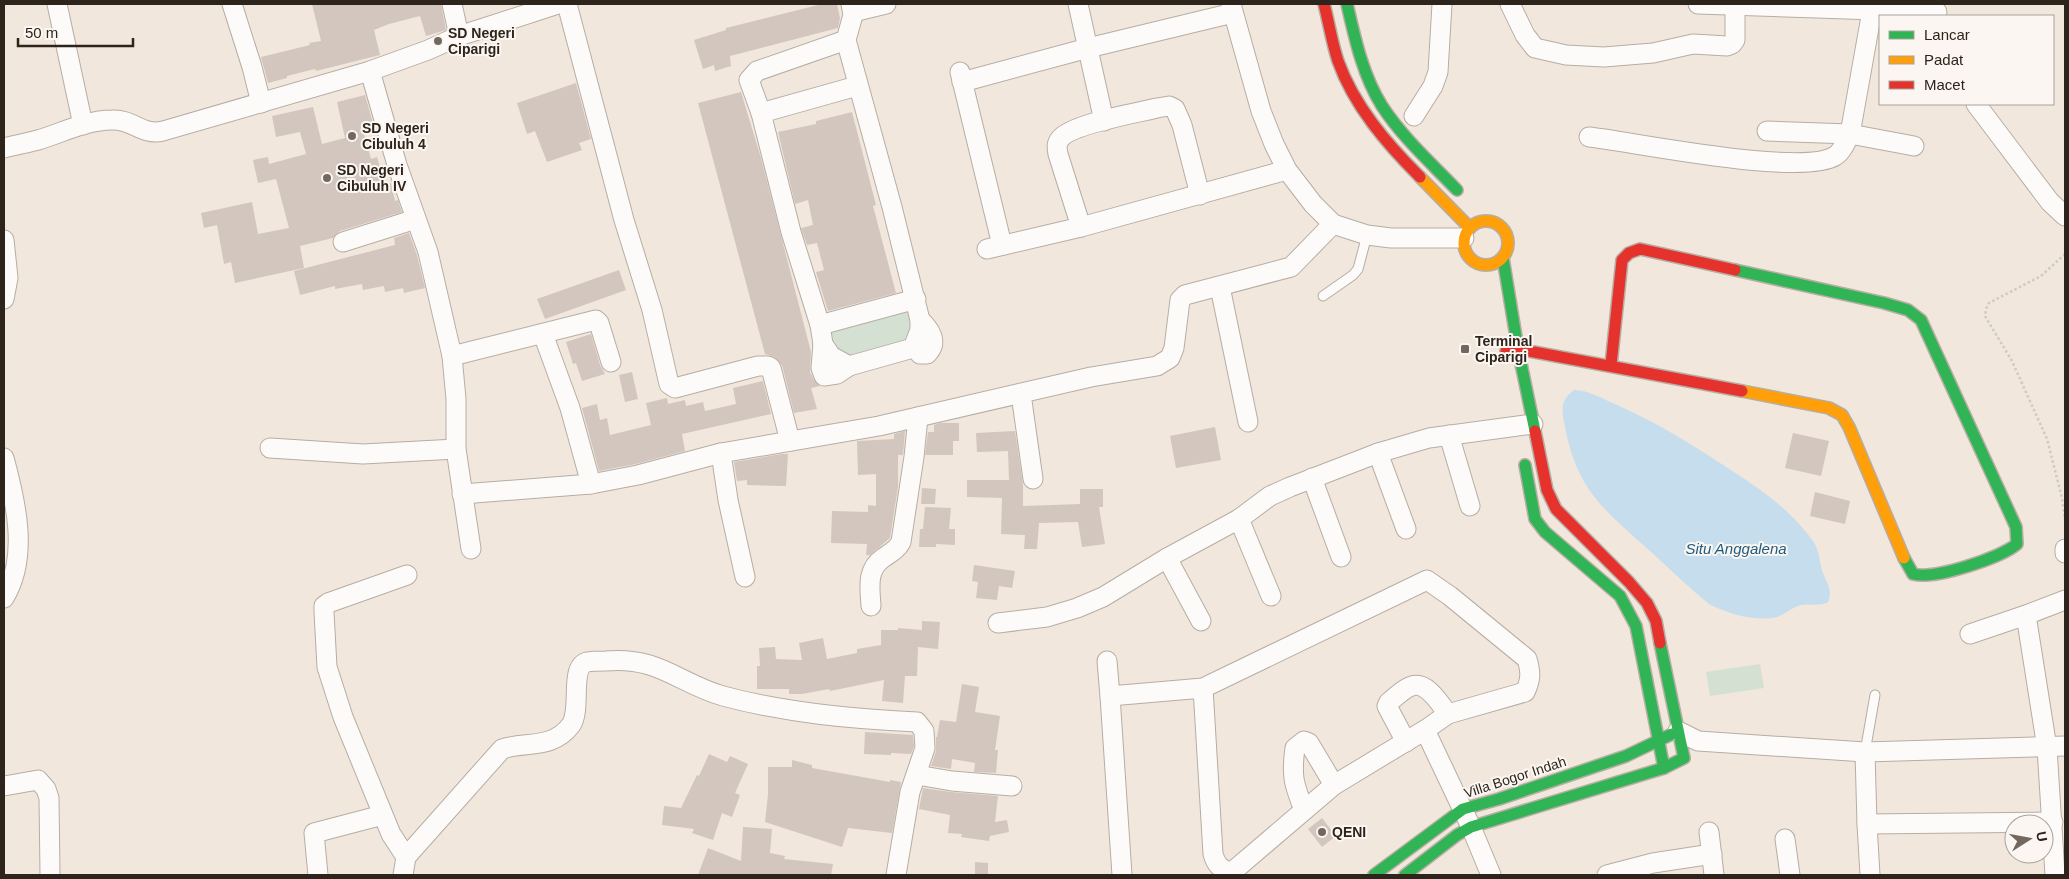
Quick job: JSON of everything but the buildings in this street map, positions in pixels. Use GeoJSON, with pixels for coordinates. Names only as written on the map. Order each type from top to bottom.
{"type":"FeatureCollection","features":[{"type":"Feature","properties":{"kind":"street"},"geometry":{"type":"LineString","coordinates":[[57,4],[84,125]]}},
{"type":"Feature","properties":{"kind":"street"},"geometry":{"type":"LineString","coordinates":[[232,4],[252,67],[261,104]]}},
{"type":"Feature","properties":{"kind":"street"},"geometry":{"type":"LineString","coordinates":[[452,4],[459,36]]}},
{"type":"Feature","properties":{"kind":"street"},"geometry":{"type":"LineString","coordinates":[[4,148],[38,140],[84,125],[112,120],[123,120],[146,132],[154,133],[261,104],[370,71],[428,50],[459,36],[558,4]]}},
{"type":"Feature","properties":{"kind":"street"},"geometry":{"type":"LineString","coordinates":[[567,4],[624,220],[652,310],[669,384],[675,388],[758,366],[768,366],[771,368],[790,441]]}},
{"type":"Feature","properties":{"kind":"street"},"geometry":{"type":"LineString","coordinates":[[846,40],[753,74],[749,80],[761,113],[791,232],[820,326],[823,344],[831,356],[849,366],[912,349],[915,346],[920,330],[916,299],[846,40],[852,8],[886,4]]}},
{"type":"Feature","properties":{"kind":"street"},"geometry":{"type":"LineString","coordinates":[[1078,4],[1104,121]]}},
{"type":"Feature","properties":{"kind":"street"},"geometry":{"type":"LineString","coordinates":[[1324,4],[1338,61],[1362,110],[1400,157],[1467,233]]}},
{"type":"Feature","properties":{"kind":"street"},"geometry":{"type":"LineString","coordinates":[[1347,4],[1359,55],[1375,93],[1403,132],[1463,196]]}},
{"type":"Feature","properties":{"kind":"street"},"geometry":{"type":"LineString","coordinates":[[1414,116],[1433,86],[1438,72],[1442,4]]}},
{"type":"Feature","properties":{"kind":"street"},"geometry":{"type":"LineString","coordinates":[[1510,4],[1525,35],[1535,48],[1566,55],[1596,57],[1653,53],[1693,44],[1727,46],[1732,44],[1734,40],[1735,5]]}},
{"type":"Feature","properties":{"kind":"street"},"geometry":{"type":"LineString","coordinates":[[1698,4],[1937,11]]}},
{"type":"Feature","properties":{"kind":"street"},"geometry":{"type":"LineString","coordinates":[[1287,170],[1081,227],[994,247],[961,77],[1088,48],[1232,8],[1261,111],[1287,170],[1313,204],[1333,224],[1367,235],[1414,239],[1467,233]]}},
{"type":"Feature","properties":{"kind":"street"},"geometry":{"type":"LineString","coordinates":[[1589,137],[1704,154],[1789,162],[1828,159],[1835,156],[1841,151],[1850,134],[1872,10]]}},
{"type":"Feature","properties":{"kind":"street"},"geometry":{"type":"LineString","coordinates":[[370,71],[397,165],[434,275],[452,356],[456,399],[456,449],[471,549]]}},
{"type":"Feature","properties":{"kind":"street"},"geometry":{"type":"LineString","coordinates":[[761,113],[858,86]]}},
{"type":"Feature","properties":{"kind":"street"},"geometry":{"type":"LineString","coordinates":[[1977,105],[2050,202],[2065,216]]}},
{"type":"Feature","properties":{"kind":"street"},"geometry":{"type":"LineString","coordinates":[[1081,227],[1058,154],[1057,145],[1060,138],[1066,133],[1079,127],[1157,108],[1169,106],[1175,108],[1182,125],[1200,195]]}},
{"type":"Feature","properties":{"kind":"street"},"geometry":{"type":"LineString","coordinates":[[1767,131],[1850,134],[1914,146]]}},
{"type":"Feature","properties":{"kind":"street"},"geometry":{"type":"LineString","coordinates":[[1474,208],[1485,220]]}},
{"type":"Feature","properties":{"kind":"street"},"geometry":{"type":"LineString","coordinates":[[343,242],[416,219]]}},
{"type":"Feature","properties":{"kind":"street"},"geometry":{"type":"LineString","coordinates":[[1503,258],[1492,264],[1483,265],[1470,258],[1464,247],[1467,233],[1478,221],[1485,220],[1497,223],[1506,232],[1508,247],[1503,258],[1509,350],[1522,426],[1556,508],[1629,582],[1647,603],[1656,621],[1684,758]]}},
{"type":"Feature","properties":{"kind":"street"},"geometry":{"type":"LineString","coordinates":[[462,494],[591,484],[638,475],[721,453],[918,417],[1091,377],[1137,370],[1164,363],[1170,358],[1176,339],[1180,300],[1185,295],[1291,267],[1333,224]]}},
{"type":"Feature","properties":{"kind":"street"},"geometry":{"type":"LineString","coordinates":[[4,240],[8,267],[5,295]]}},
{"type":"Feature","properties":{"kind":"street"},"geometry":{"type":"LineString","coordinates":[[1509,350],[1611,365],[1829,408],[1842,415],[1849,427],[1911,573],[1924,576],[1940,574],[2011,549],[2017,544],[2016,527],[1921,320],[1908,310],[1884,302],[1640,250],[1629,252],[1622,260],[1611,365]]}},
{"type":"Feature","properties":{"kind":"street"},"geometry":{"type":"LineString","coordinates":[[1492,264],[1498,303]]}},
{"type":"Feature","properties":{"kind":"street"},"geometry":{"type":"LineString","coordinates":[[1220,287],[1248,422]]}},
{"type":"Feature","properties":{"kind":"street"},"geometry":{"type":"LineString","coordinates":[[820,326],[916,299]]}},
{"type":"Feature","properties":{"kind":"street"},"geometry":{"type":"LineString","coordinates":[[452,356],[596,320],[599,323],[611,362]]}},
{"type":"Feature","properties":{"kind":"street"},"geometry":{"type":"LineString","coordinates":[[543,334],[570,408],[591,484]]}},
{"type":"Feature","properties":{"kind":"street"},"geometry":{"type":"LineString","coordinates":[[1021,394],[1033,479]]}},
{"type":"Feature","properties":{"kind":"street"},"geometry":{"type":"LineString","coordinates":[[871,606],[870,576],[873,568],[876,563],[897,548],[901,542],[918,417]]}},
{"type":"Feature","properties":{"kind":"street"},"geometry":{"type":"LineString","coordinates":[[998,623],[1047,617],[1077,608],[1103,597],[1239,519],[1270,496],[1378,453],[1429,438],[1522,426]]}},
{"type":"Feature","properties":{"kind":"street"},"geometry":{"type":"LineString","coordinates":[[1449,435],[1470,506]]}},
{"type":"Feature","properties":{"kind":"street"},"geometry":{"type":"LineString","coordinates":[[270,448],[362,454],[456,449]]}},
{"type":"Feature","properties":{"kind":"street"},"geometry":{"type":"LineString","coordinates":[[721,453],[728,500],[745,577]]}},
{"type":"Feature","properties":{"kind":"street"},"geometry":{"type":"LineString","coordinates":[[1378,453],[1406,529]]}},
{"type":"Feature","properties":{"kind":"street"},"geometry":{"type":"LineString","coordinates":[[1523,455],[1535,519],[1545,532],[1620,596],[1628,608],[1636,626],[1664,768]]}},
{"type":"Feature","properties":{"kind":"street"},"geometry":{"type":"LineString","coordinates":[[4,458],[14,495],[17,535],[16,563],[12,580],[4,598]]}},
{"type":"Feature","properties":{"kind":"street"},"geometry":{"type":"LineString","coordinates":[[1312,478],[1341,557]]}},
{"type":"Feature","properties":{"kind":"street"},"geometry":{"type":"LineString","coordinates":[[1239,519],[1271,596]]}},
{"type":"Feature","properties":{"kind":"street"},"geometry":{"type":"LineString","coordinates":[[1168,558],[1202,621]]}},
{"type":"Feature","properties":{"kind":"street"},"geometry":{"type":"LineString","coordinates":[[407,575],[328,602],[324,606],[327,667],[343,717],[404,866],[502,749],[510,746],[541,744],[558,735],[571,724],[576,711],[577,672],[580,667],[586,662],[614,660],[642,662],[670,672],[692,685],[723,696],[785,709],[864,720],[917,722],[924,731],[925,748],[910,792],[896,875]]}},
{"type":"Feature","properties":{"kind":"street"},"geometry":{"type":"LineString","coordinates":[[1110,696],[1203,688],[1427,580],[1450,596],[1527,659],[1530,669],[1530,681],[1525,692],[1448,714],[1426,730],[1334,785],[1232,872],[1222,869],[1216,863],[1213,854],[1203,688]]}},
{"type":"Feature","properties":{"kind":"street"},"geometry":{"type":"LineString","coordinates":[[1970,634],[2065,600]]}},
{"type":"Feature","properties":{"kind":"street"},"geometry":{"type":"LineString","coordinates":[[2026,615],[2056,747],[2053,814]]}},
{"type":"Feature","properties":{"kind":"street"},"geometry":{"type":"LineString","coordinates":[[1107,661],[1122,875]]}},
{"type":"Feature","properties":{"kind":"street"},"geometry":{"type":"LineString","coordinates":[[1406,742],[1387,706],[1389,702],[1412,686],[1419,686],[1428,690],[1448,714]]}},
{"type":"Feature","properties":{"kind":"street"},"geometry":{"type":"LineString","coordinates":[[1426,730],[1491,875]]}},
{"type":"Feature","properties":{"kind":"street"},"geometry":{"type":"LineString","coordinates":[[1678,731],[1698,741],[1865,752],[2056,747]]}},
{"type":"Feature","properties":{"kind":"street","name":"Villa Bogor Indah"},"geometry":{"type":"LineString","coordinates":[[1374,875],[1463,809],[1499,799],[1626,756],[1678,731]]}},
{"type":"Feature","properties":{"kind":"street"},"geometry":{"type":"LineString","coordinates":[[1405,875],[1457,835],[1471,827],[1664,768],[1684,758],[1698,741]]}},
{"type":"Feature","properties":{"kind":"street"},"geometry":{"type":"LineString","coordinates":[[1304,810],[1295,788],[1292,770],[1295,748],[1304,742],[1309,743],[1334,785]]}},
{"type":"Feature","properties":{"kind":"street"},"geometry":{"type":"LineString","coordinates":[[1865,752],[1870,875]]}},
{"type":"Feature","properties":{"kind":"street"},"geometry":{"type":"LineString","coordinates":[[917,775],[952,781],[1012,786]]}},
{"type":"Feature","properties":{"kind":"street"},"geometry":{"type":"LineString","coordinates":[[4,786],[38,780],[46,788],[49,798],[50,875]]}},
{"type":"Feature","properties":{"kind":"street"},"geometry":{"type":"LineString","coordinates":[[318,875],[314,833],[374,816]]}},
{"type":"Feature","properties":{"kind":"street"},"geometry":{"type":"LineString","coordinates":[[1867,824],[2004,823]]}},
{"type":"Feature","properties":{"kind":"street"},"geometry":{"type":"LineString","coordinates":[[1709,832],[1714,875]]}},
{"type":"Feature","properties":{"kind":"street"},"geometry":{"type":"LineString","coordinates":[[1786,839],[1790,875]]}},
{"type":"Feature","properties":{"kind":"street"},"geometry":{"type":"LineString","coordinates":[[2054,848],[2055,875]]}},
{"type":"Feature","properties":{"kind":"street"},"geometry":{"type":"LineString","coordinates":[[1606,875],[1653,864],[1712,854]]}},
{"type":"Feature","properties":{"kind":"lane"},"geometry":{"type":"LineString","coordinates":[[1323,296],[1353,275],[1358,269],[1367,235]]}},
{"type":"Feature","properties":{"kind":"lane"},"geometry":{"type":"LineString","coordinates":[[1865,752],[1875,695]]}},
{"type":"Feature","properties":{"kind":"path"},"geometry":{"type":"LineString","coordinates":[[2065,254],[2041,276],[1989,303],[1985,316],[2012,361],[2048,439],[2062,498],[2065,520]]}},
{"type":"Feature","properties":{"kind":"green space"},"geometry":{"type":"Polygon","coordinates":[[[907,307],[919,324],[912,340],[849,357],[830,346],[829,328],[907,307]]]}},
{"type":"Feature","properties":{"kind":"green space"},"geometry":{"type":"Polygon","coordinates":[[[1760,664],[1764,688],[1710,696],[1706,672],[1760,664]]]}},
{"type":"Feature","properties":{"kind":"water","name":"Situ Anggalena"},"geometry":{"type":"Polygon","coordinates":[[[1574,390],[1596,395],[1670,432],[1745,480],[1782,507],[1804,529],[1815,545],[1830,590],[1828,602],[1801,605],[1777,617],[1751,618],[1725,611],[1701,598],[1619,523],[1585,483],[1570,449],[1563,416],[1564,402],[1574,390]]]}},
{"type":"Feature","properties":{"kind":"traffic: fast"},"geometry":{"type":"LineString","coordinates":[[1347,4],[1365,70],[1382,106],[1408,140],[1457,190]]}},
{"type":"Feature","properties":{"kind":"traffic: fast"},"geometry":{"type":"LineString","coordinates":[[1503,258],[1518,349],[1535,431]]}},
{"type":"Feature","properties":{"kind":"traffic: fast"},"geometry":{"type":"LineString","coordinates":[[1735,270],[1884,303],[1908,310],[1921,320],[2016,527],[2017,544],[2009,550],[1982,561],[1936,574],[1913,574],[1904,558]]}},
{"type":"Feature","properties":{"kind":"traffic: fast"},"geometry":{"type":"LineString","coordinates":[[1525,465],[1535,519],[1545,532],[1620,596],[1636,626],[1664,768]]}},
{"type":"Feature","properties":{"kind":"traffic: fast"},"geometry":{"type":"LineString","coordinates":[[1405,875],[1457,835],[1471,827],[1664,768],[1684,758],[1660,643]]}},
{"type":"Feature","properties":{"kind":"traffic: fast"},"geometry":{"type":"LineString","coordinates":[[1374,875],[1463,809],[1499,799],[1626,756],[1672,734]]}},
{"type":"Feature","properties":{"kind":"traffic: slow"},"geometry":{"type":"LineString","coordinates":[[1420,177],[1469,227]]}},
{"type":"Feature","properties":{"kind":"traffic: slow"},"geometry":{"type":"LineString","coordinates":[[1490,221],[1502,227],[1507,234],[1508,243],[1507,252],[1502,259],[1495,264],[1482,265],[1474,262],[1467,255],[1464,239],[1467,231],[1474,224],[1490,221]]}},
{"type":"Feature","properties":{"kind":"traffic: slow"},"geometry":{"type":"LineString","coordinates":[[1742,391],[1829,408],[1842,415],[1849,427],[1904,558]]}},
{"type":"Feature","properties":{"kind":"traffic: jam"},"geometry":{"type":"LineString","coordinates":[[1324,4],[1338,61],[1353,93],[1362,109],[1384,138],[1420,177]]}},
{"type":"Feature","properties":{"kind":"traffic: jam"},"geometry":{"type":"LineString","coordinates":[[1611,365],[1622,260],[1629,253],[1640,249],[1735,270]]}},
{"type":"Feature","properties":{"kind":"traffic: jam"},"geometry":{"type":"LineString","coordinates":[[1506,351],[1518,349],[1742,391]]}},
{"type":"Feature","properties":{"kind":"traffic: jam"},"geometry":{"type":"LineString","coordinates":[[1535,431],[1547,490],[1556,509],[1629,582],[1647,603],[1656,621],[1660,643]]}},
{"type":"Feature","properties":{"kind":"place","name":"SD Negeri Ciparigi"},"geometry":{"type":"Point","coordinates":[438,41]}},
{"type":"Feature","properties":{"kind":"place","name":"SD Negeri Cibuluh 4"},"geometry":{"type":"Point","coordinates":[352,136]}},
{"type":"Feature","properties":{"kind":"place","name":"SD Negeri Cibuluh IV"},"geometry":{"type":"Point","coordinates":[327,178]}},
{"type":"Feature","properties":{"kind":"place","name":"Terminal Ciparigi"},"geometry":{"type":"Point","coordinates":[1465,349]}},
{"type":"Feature","properties":{"kind":"place","name":"QENI"},"geometry":{"type":"Point","coordinates":[1322,832]}}]}
